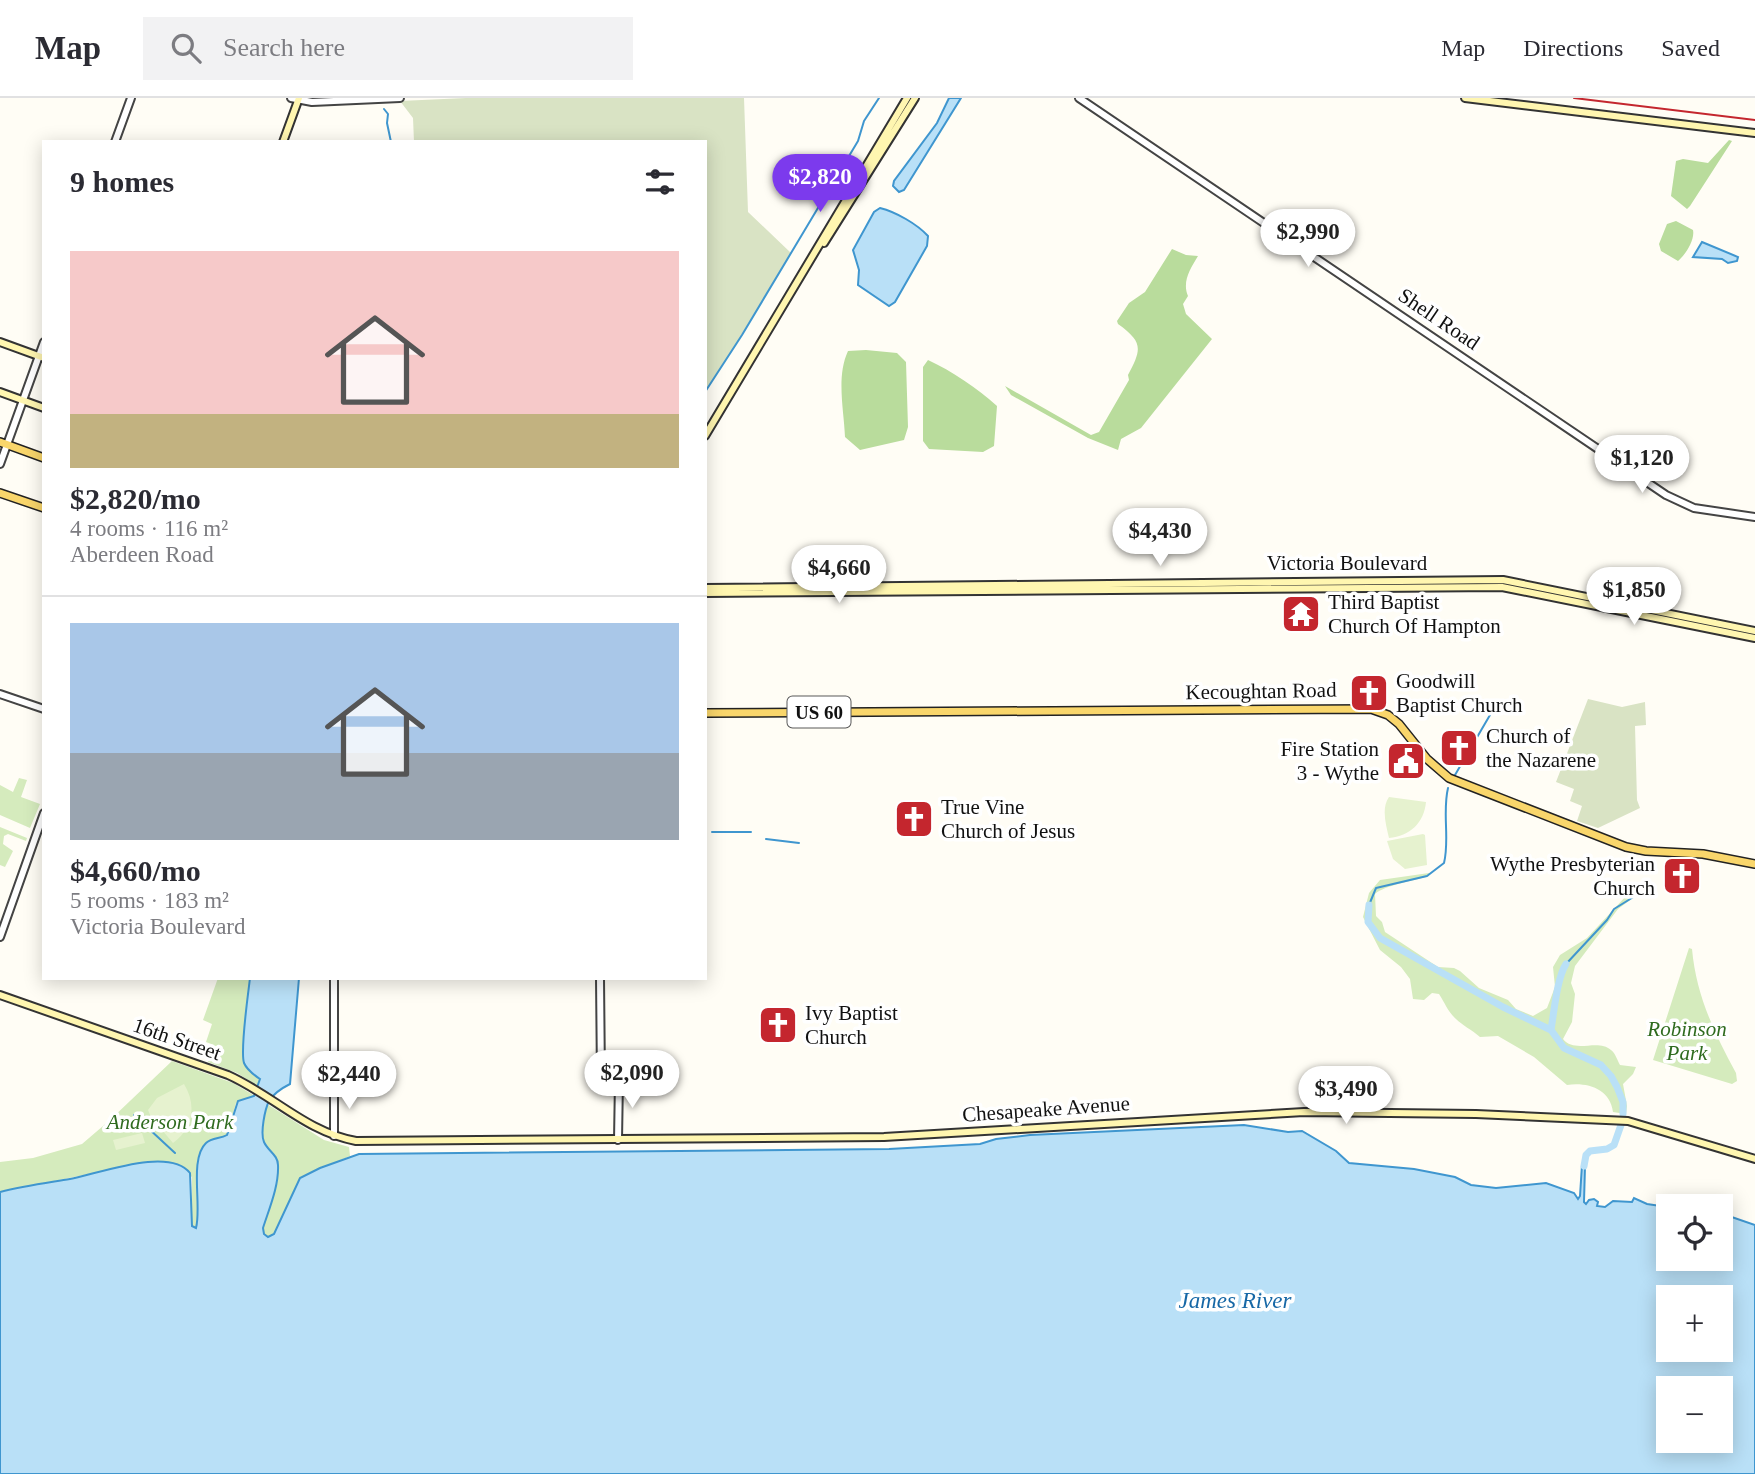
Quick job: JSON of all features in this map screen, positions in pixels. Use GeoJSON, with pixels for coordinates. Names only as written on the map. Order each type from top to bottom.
{"type":"FeatureCollection","features":[{"type":"Feature","properties":{"kind":"main road"},"geometry":{"type":"LineString","coordinates":[[707,433],[907,98]]}},
{"type":"Feature","properties":{"kind":"main road"},"geometry":{"type":"LineString","coordinates":[[808,264],[835,227],[915,98]]}},
{"type":"Feature","properties":{"kind":"main road"},"geometry":{"type":"LineString","coordinates":[[1465,98],[1755,133]]}},
{"type":"Feature","properties":{"kind":"main road"},"geometry":{"type":"LineString","coordinates":[[284,140],[296,99]]}},
{"type":"Feature","properties":{"kind":"main road"},"geometry":{"type":"LineString","coordinates":[[0,342],[41,357]]}},
{"type":"Feature","properties":{"kind":"main road"},"geometry":{"type":"LineString","coordinates":[[0,392],[42,407]]}},
{"type":"Feature","properties":{"kind":"main road"},"geometry":{"type":"LineString","coordinates":[[4,443],[42,457]]}},
{"type":"Feature","properties":{"kind":"main road"},"geometry":{"type":"LineString","coordinates":[[0,492],[42,507]]}},
{"type":"Feature","properties":{"kind":"main road","name":"Victoria Boulevard"},"geometry":{"type":"LineString","coordinates":[[808,590],[1503,580],[1755,631]]}},
{"type":"Feature","properties":{"kind":"main road","name":"Victoria Boulevard"},"geometry":{"type":"LineString","coordinates":[[808,590],[1510,587],[1755,638]]}},
{"type":"Feature","properties":{"kind":"main road"},"geometry":{"type":"LineString","coordinates":[[707,591],[808,590]]}},
{"type":"Feature","properties":{"kind":"main road","name":"Kecoughtan Road"},"geometry":{"type":"LineString","coordinates":[[707,713],[1371,709],[1388,715],[1399,724],[1433,766],[1458,783],[1626,847],[1646,851],[1703,854],[1755,864]]}},
{"type":"Feature","properties":{"kind":"main road","name":"16th Street"},"geometry":{"type":"LineString","coordinates":[[0,995],[228,1076],[254,1089],[312,1126],[334,1136]]}},
{"type":"Feature","properties":{"kind":"main road","name":"Chesapeake Avenue"},"geometry":{"type":"LineString","coordinates":[[334,1136],[367,1142],[884,1137],[1304,1112],[1476,1114],[1628,1121],[1755,1159]]}},
{"type":"Feature","properties":{"kind":"street"},"geometry":{"type":"LineString","coordinates":[[116,140],[131,98]]}},
{"type":"Feature","properties":{"kind":"street"},"geometry":{"type":"LineString","coordinates":[[296,99],[312,102],[400,98]]}},
{"type":"Feature","properties":{"kind":"street","name":"Shell Road"},"geometry":{"type":"LineString","coordinates":[[1079,98],[1666,495],[1694,508],[1755,517]]}},
{"type":"Feature","properties":{"kind":"street"},"geometry":{"type":"LineString","coordinates":[[0,464],[4,443],[41,357]]}},
{"type":"Feature","properties":{"kind":"street"},"geometry":{"type":"LineString","coordinates":[[0,694],[42,708]]}},
{"type":"Feature","properties":{"kind":"street"},"geometry":{"type":"LineString","coordinates":[[0,937],[42,819]]}},
{"type":"Feature","properties":{"kind":"street"},"geometry":{"type":"LineString","coordinates":[[334,980],[334,1136]]}},
{"type":"Feature","properties":{"kind":"street"},"geometry":{"type":"LineString","coordinates":[[600,980],[601,1080],[619,1080],[618,1140]]}},
{"type":"Feature","properties":{"kind":"green space"},"geometry":{"type":"Polygon","coordinates":[[[466,98],[744,98],[748,212],[791,253],[707,389],[707,140],[414,140],[413,118],[400,101],[466,98]]]}},
{"type":"Feature","properties":{"kind":"green space"},"geometry":{"type":"Polygon","coordinates":[[[1729,140],[1732,141],[1687,209],[1671,196],[1676,161],[1683,159],[1708,163],[1729,140]]]}},
{"type":"Feature","properties":{"kind":"green space"},"geometry":{"type":"Polygon","coordinates":[[[1676,221],[1693,230],[1689,247],[1678,261],[1661,251],[1659,244],[1667,224],[1676,221]]]}},
{"type":"Feature","properties":{"kind":"green space"},"geometry":{"type":"Polygon","coordinates":[[[1172,249],[1186,255],[1198,256],[1188,276],[1188,296],[1183,304],[1186,314],[1212,339],[1141,428],[1121,439],[1118,450],[1088,438],[1011,395],[1005,386],[1091,435],[1099,432],[1129,380],[1128,375],[1138,352],[1136,341],[1117,321],[1129,303],[1145,292],[1172,249]]]}},
{"type":"Feature","properties":{"kind":"green space"},"geometry":{"type":"Polygon","coordinates":[[[848,351],[897,353],[906,362],[908,427],[904,440],[860,450],[845,437],[842,372],[848,351]]]}},
{"type":"Feature","properties":{"kind":"green space"},"geometry":{"type":"Polygon","coordinates":[[[928,360],[964,380],[997,406],[994,446],[983,452],[929,449],[923,441],[923,367],[928,360]]]}},
{"type":"Feature","properties":{"kind":"green space"},"geometry":{"type":"Polygon","coordinates":[[[1588,699],[1622,707],[1645,702],[1646,725],[1635,726],[1637,800],[1640,808],[1598,828],[1577,821],[1582,806],[1570,801],[1574,789],[1556,782],[1588,699]]]}},
{"type":"Feature","properties":{"kind":"green space"},"geometry":{"type":"Polygon","coordinates":[[[19,778],[27,780],[21,797],[40,804],[30,828],[0,815],[0,785],[13,792],[19,778]]]}},
{"type":"Feature","properties":{"kind":"green space"},"geometry":{"type":"Polygon","coordinates":[[[1389,797],[1426,802],[1415,827],[1397,837],[1389,838],[1385,811],[1389,797]]]}},
{"type":"Feature","properties":{"kind":"green space"},"geometry":{"type":"Polygon","coordinates":[[[0,827],[27,838],[26,841],[8,834],[4,836],[3,844],[13,851],[5,867],[0,865],[0,827]]]}},
{"type":"Feature","properties":{"kind":"green space"},"geometry":{"type":"Polygon","coordinates":[[[1423,834],[1427,865],[1405,869],[1393,859],[1387,841],[1423,834]]]}},
{"type":"Feature","properties":{"kind":"green space"},"geometry":{"type":"Polygon","coordinates":[[[1429,873],[1429,876],[1375,894],[1376,916],[1382,922],[1385,932],[1438,967],[1460,971],[1479,988],[1508,1000],[1516,1009],[1533,1016],[1547,1008],[1555,987],[1553,967],[1560,955],[1587,938],[1627,895],[1637,895],[1618,909],[1575,966],[1571,983],[1575,994],[1572,1022],[1563,1039],[1574,1045],[1606,1047],[1614,1053],[1620,1065],[1636,1067],[1623,1084],[1626,1114],[1613,1112],[1608,1098],[1597,1089],[1583,1085],[1567,1085],[1534,1057],[1498,1036],[1480,1037],[1453,1016],[1439,994],[1432,993],[1424,1000],[1413,999],[1410,979],[1401,967],[1380,950],[1363,917],[1369,893],[1380,880],[1429,873]]]}},
{"type":"Feature","properties":{"kind":"green space","name":"Robinson Park"},"geometry":{"type":"Polygon","coordinates":[[[1689,948],[1692,949],[1697,982],[1707,1013],[1736,1073],[1737,1081],[1732,1084],[1653,1060],[1689,948]]]}},
{"type":"Feature","properties":{"kind":"green space","name":"Anderson Park"},"geometry":{"type":"Polygon","coordinates":[[[217,980],[250,980],[245,1018],[254,1075],[260,1079],[259,1087],[237,1073],[208,1062],[214,1045],[206,1042],[212,1024],[203,1020],[217,980]]]}},
{"type":"Feature","properties":{"kind":"green space","name":"Anderson Park"},"geometry":{"type":"Polygon","coordinates":[[[172,1061],[233,1083],[255,1096],[236,1103],[227,1135],[207,1142],[196,1228],[192,1226],[192,1177],[176,1165],[148,1162],[0,1192],[0,1162],[33,1158],[82,1144],[172,1061]]]}},
{"type":"Feature","properties":{"kind":"green space"},"geometry":{"type":"Polygon","coordinates":[[[184,1084],[191,1100],[191,1116],[185,1130],[173,1143],[148,1110],[157,1098],[184,1084]]]}},
{"type":"Feature","properties":{"kind":"green space"},"geometry":{"type":"Polygon","coordinates":[[[267,1104],[324,1140],[349,1147],[350,1156],[300,1178],[274,1234],[268,1237],[263,1228],[275,1189],[277,1160],[263,1139],[267,1104]]]}},
{"type":"Feature","properties":{"kind":"green space"},"geometry":{"type":"Polygon","coordinates":[[[142,1133],[145,1143],[116,1150],[113,1140],[142,1133]]]}},
{"type":"Feature","properties":{"kind":"water"},"geometry":{"type":"Polygon","coordinates":[[[949,98],[961,98],[904,190],[899,192],[893,186],[894,181],[937,123],[949,98]]]}},
{"type":"Feature","properties":{"kind":"water"},"geometry":{"type":"Polygon","coordinates":[[[880,208],[906,219],[928,236],[927,246],[895,302],[889,306],[858,285],[859,270],[853,250],[874,212],[880,208]]]}},
{"type":"Feature","properties":{"kind":"water"},"geometry":{"type":"Polygon","coordinates":[[[1702,242],[1738,257],[1737,261],[1728,263],[1722,259],[1693,257],[1702,242]]]}},
{"type":"Feature","properties":{"kind":"water","name":"James River"},"geometry":{"type":"Polygon","coordinates":[[[250,980],[299,980],[290,1084],[278,1091],[269,1101],[263,1127],[264,1142],[278,1165],[275,1189],[263,1228],[268,1237],[274,1234],[300,1178],[359,1154],[889,1149],[980,1144],[1030,1135],[1244,1125],[1288,1132],[1302,1131],[1336,1151],[1349,1163],[1414,1169],[1455,1177],[1471,1185],[1496,1188],[1546,1183],[1574,1193],[1578,1199],[1582,1165],[1585,1166],[1586,1204],[1594,1199],[1598,1202],[1597,1206],[1605,1207],[1613,1201],[1632,1202],[1634,1198],[1656,1205],[1656,1271],[1733,1271],[1733,1217],[1755,1225],[1755,1474],[0,1474],[0,1192],[133,1164],[166,1162],[180,1165],[190,1173],[192,1226],[196,1228],[197,1171],[201,1150],[208,1141],[227,1135],[238,1101],[254,1096],[260,1079],[247,1068],[243,1056],[250,980]]]}},
{"type":"Feature","properties":{"kind":"waterway"},"geometry":{"type":"LineString","coordinates":[[707,389],[858,141],[864,121],[879,98]]}},
{"type":"Feature","properties":{"kind":"waterway"},"geometry":{"type":"LineString","coordinates":[[384,109],[388,114],[391,140]]}},
{"type":"Feature","properties":{"kind":"waterway"},"geometry":{"type":"LineString","coordinates":[[1455,775],[1490,715]]}},
{"type":"Feature","properties":{"kind":"waterway"},"geometry":{"type":"LineString","coordinates":[[1369,905],[1376,888],[1427,876],[1444,863],[1448,788]]}},
{"type":"Feature","properties":{"kind":"waterway"},"geometry":{"type":"LineString","coordinates":[[712,832],[751,832]]}},
{"type":"Feature","properties":{"kind":"waterway"},"geometry":{"type":"LineString","coordinates":[[766,839],[799,843]]}},
{"type":"Feature","properties":{"kind":"waterway"},"geometry":{"type":"LineString","coordinates":[[1566,964],[1614,909],[1648,888]]}},
{"type":"Feature","properties":{"kind":"waterway"},"geometry":{"type":"LineString","coordinates":[[1369,905],[1368,922],[1380,938],[1503,1007],[1551,1030],[1564,1048],[1601,1065],[1617,1087],[1623,1102],[1623,1114]]}},
{"type":"Feature","properties":{"kind":"waterway"},"geometry":{"type":"LineString","coordinates":[[1551,1030],[1558,986],[1566,964]]}},
{"type":"Feature","properties":{"kind":"waterway"},"geometry":{"type":"LineString","coordinates":[[134,1115],[175,1153]]}},
{"type":"Feature","properties":{"kind":"waterway"},"geometry":{"type":"LineString","coordinates":[[1584,1166],[1586,1155],[1590,1151],[1607,1149],[1614,1145],[1621,1125]]}},
{"type":"Feature","properties":{"kind":"railway"},"geometry":{"type":"LineString","coordinates":[[1574,98],[1755,120]]}},
{"type":"Feature","properties":{"kind":"place","name":"Third Baptist Church Of Hampton"},"geometry":{"type":"Point","coordinates":[1301,614]}},
{"type":"Feature","properties":{"kind":"place","name":"Goodwill Baptist Church"},"geometry":{"type":"Point","coordinates":[1369,693]}},
{"type":"Feature","properties":{"kind":"place","name":"Church of the Nazarene"},"geometry":{"type":"Point","coordinates":[1459,748]}},
{"type":"Feature","properties":{"kind":"place","name":"Fire Station 3 - Wythe"},"geometry":{"type":"Point","coordinates":[1406,761]}},
{"type":"Feature","properties":{"kind":"place","name":"True Vine Church of Jesus"},"geometry":{"type":"Point","coordinates":[914,819]}},
{"type":"Feature","properties":{"kind":"place","name":"Wythe Presbyterian Church"},"geometry":{"type":"Point","coordinates":[1682,876]}},
{"type":"Feature","properties":{"kind":"place","name":"Ivy Baptist Church"},"geometry":{"type":"Point","coordinates":[778,1025]}}]}
